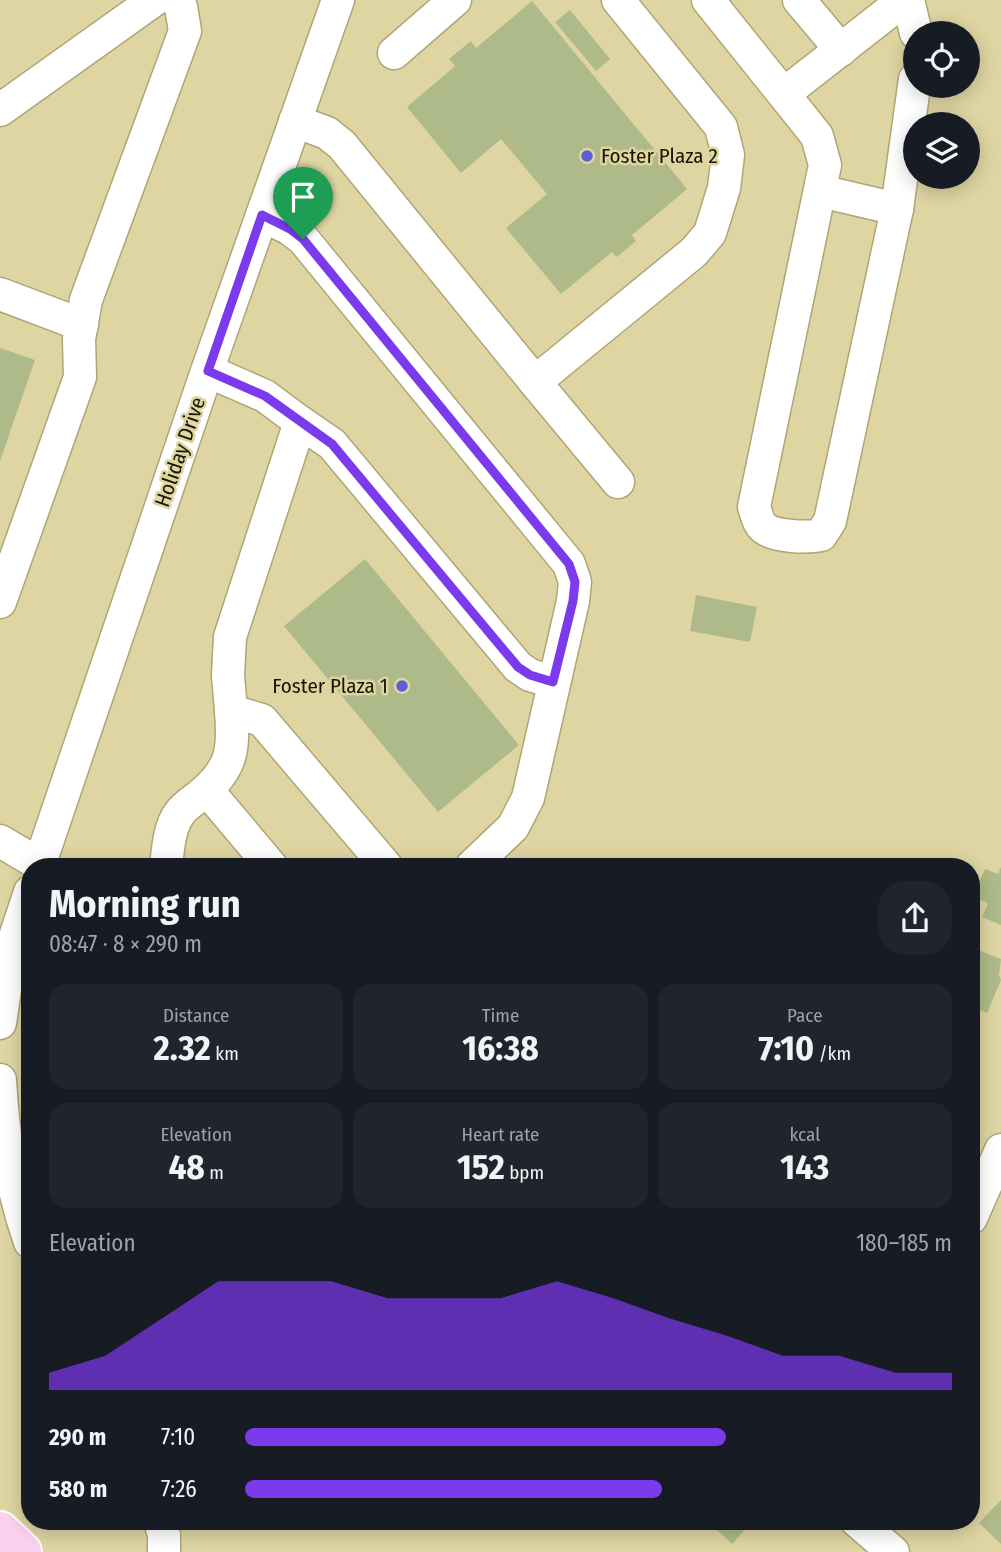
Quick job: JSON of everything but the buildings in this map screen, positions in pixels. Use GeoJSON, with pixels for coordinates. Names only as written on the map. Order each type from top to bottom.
{"type":"FeatureCollection","features":[{"type":"Feature","properties":{"kind":"main road"},"geometry":{"type":"LineString","coordinates":[[0,1531],[22,1552]]}},
{"type":"Feature","properties":{"kind":"street"},"geometry":{"type":"LineString","coordinates":[[0,110],[154,0]]}},
{"type":"Feature","properties":{"kind":"street"},"geometry":{"type":"LineString","coordinates":[[0,602],[80,377],[79,339],[86,300],[185,31],[181,7],[176,0]]}},
{"type":"Feature","properties":{"kind":"street","name":"Holiday Drive"},"geometry":{"type":"LineString","coordinates":[[41,858],[338,0]]}},
{"type":"Feature","properties":{"kind":"street"},"geometry":{"type":"LineString","coordinates":[[394,52],[455,0]]}},
{"type":"Feature","properties":{"kind":"street"},"geometry":{"type":"LineString","coordinates":[[535,382],[694,252],[710,233],[724,188],[728,155],[722,127],[618,0]]}},
{"type":"Feature","properties":{"kind":"street"},"geometry":{"type":"LineString","coordinates":[[708,0],[817,136],[825,165],[754,508],[758,521],[766,530],[807,538],[821,535],[830,521],[897,209],[912,98]]}},
{"type":"Feature","properties":{"kind":"street"},"geometry":{"type":"LineString","coordinates":[[799,0],[841,50]]}},
{"type":"Feature","properties":{"kind":"street"},"geometry":{"type":"LineString","coordinates":[[785,93],[906,0],[912,21]]}},
{"type":"Feature","properties":{"kind":"street"},"geometry":{"type":"LineString","coordinates":[[295,121],[327,133],[342,145],[618,482]]}},
{"type":"Feature","properties":{"kind":"street"},"geometry":{"type":"LineString","coordinates":[[820,191],[897,209]]}},
{"type":"Feature","properties":{"kind":"street"},"geometry":{"type":"LineString","coordinates":[[262,215],[303,239],[569,564],[575,582],[573,601],[528,798],[513,827],[480,858]]}},
{"type":"Feature","properties":{"kind":"street"},"geometry":{"type":"LineString","coordinates":[[0,295],[82,325]]}},
{"type":"Feature","properties":{"kind":"street"},"geometry":{"type":"LineString","coordinates":[[208,371],[265,396],[332,444],[518,667],[530,675],[553,682]]}},
{"type":"Feature","properties":{"kind":"street"},"geometry":{"type":"LineString","coordinates":[[167,858],[171,835],[179,814],[227,768],[234,741],[228,675],[230,637],[300,422]]}},
{"type":"Feature","properties":{"kind":"street"},"geometry":{"type":"LineString","coordinates":[[231,711],[262,720],[379,858]]}},
{"type":"Feature","properties":{"kind":"street"},"geometry":{"type":"LineString","coordinates":[[207,790],[264,858]]}},
{"type":"Feature","properties":{"kind":"street"},"geometry":{"type":"LineString","coordinates":[[0,841],[21,860]]}},
{"type":"Feature","properties":{"kind":"street","name":"Holiday Drive"},"geometry":{"type":"LineString","coordinates":[[0,1023],[10,949],[21,917]]}},
{"type":"Feature","properties":{"kind":"street"},"geometry":{"type":"LineString","coordinates":[[0,1080],[3,1133],[17,1226]]}},
{"type":"Feature","properties":{"kind":"street"},"geometry":{"type":"LineString","coordinates":[[980,1198],[1001,1150]]}},
{"type":"Feature","properties":{"kind":"street"},"geometry":{"type":"LineString","coordinates":[[163,1530],[164,1552]]}},
{"type":"Feature","properties":{"kind":"street"},"geometry":{"type":"LineString","coordinates":[[867,1530],[893,1552]]}},
{"type":"Feature","properties":{"kind":"place","name":"Foster Plaza 2"},"geometry":{"type":"Point","coordinates":[587,156]}},
{"type":"Feature","properties":{"kind":"place","name":"Foster Plaza 1"},"geometry":{"type":"Point","coordinates":[402,686]}},
{"type":"Feature","properties":{"kind":"route"},"geometry":{"type":"LineString","coordinates":[[262,215],[303,239],[569,564],[575,582],[573,601],[553,682],[530,675],[518,667],[332,444],[265,396],[208,371],[262,215]]}}]}
